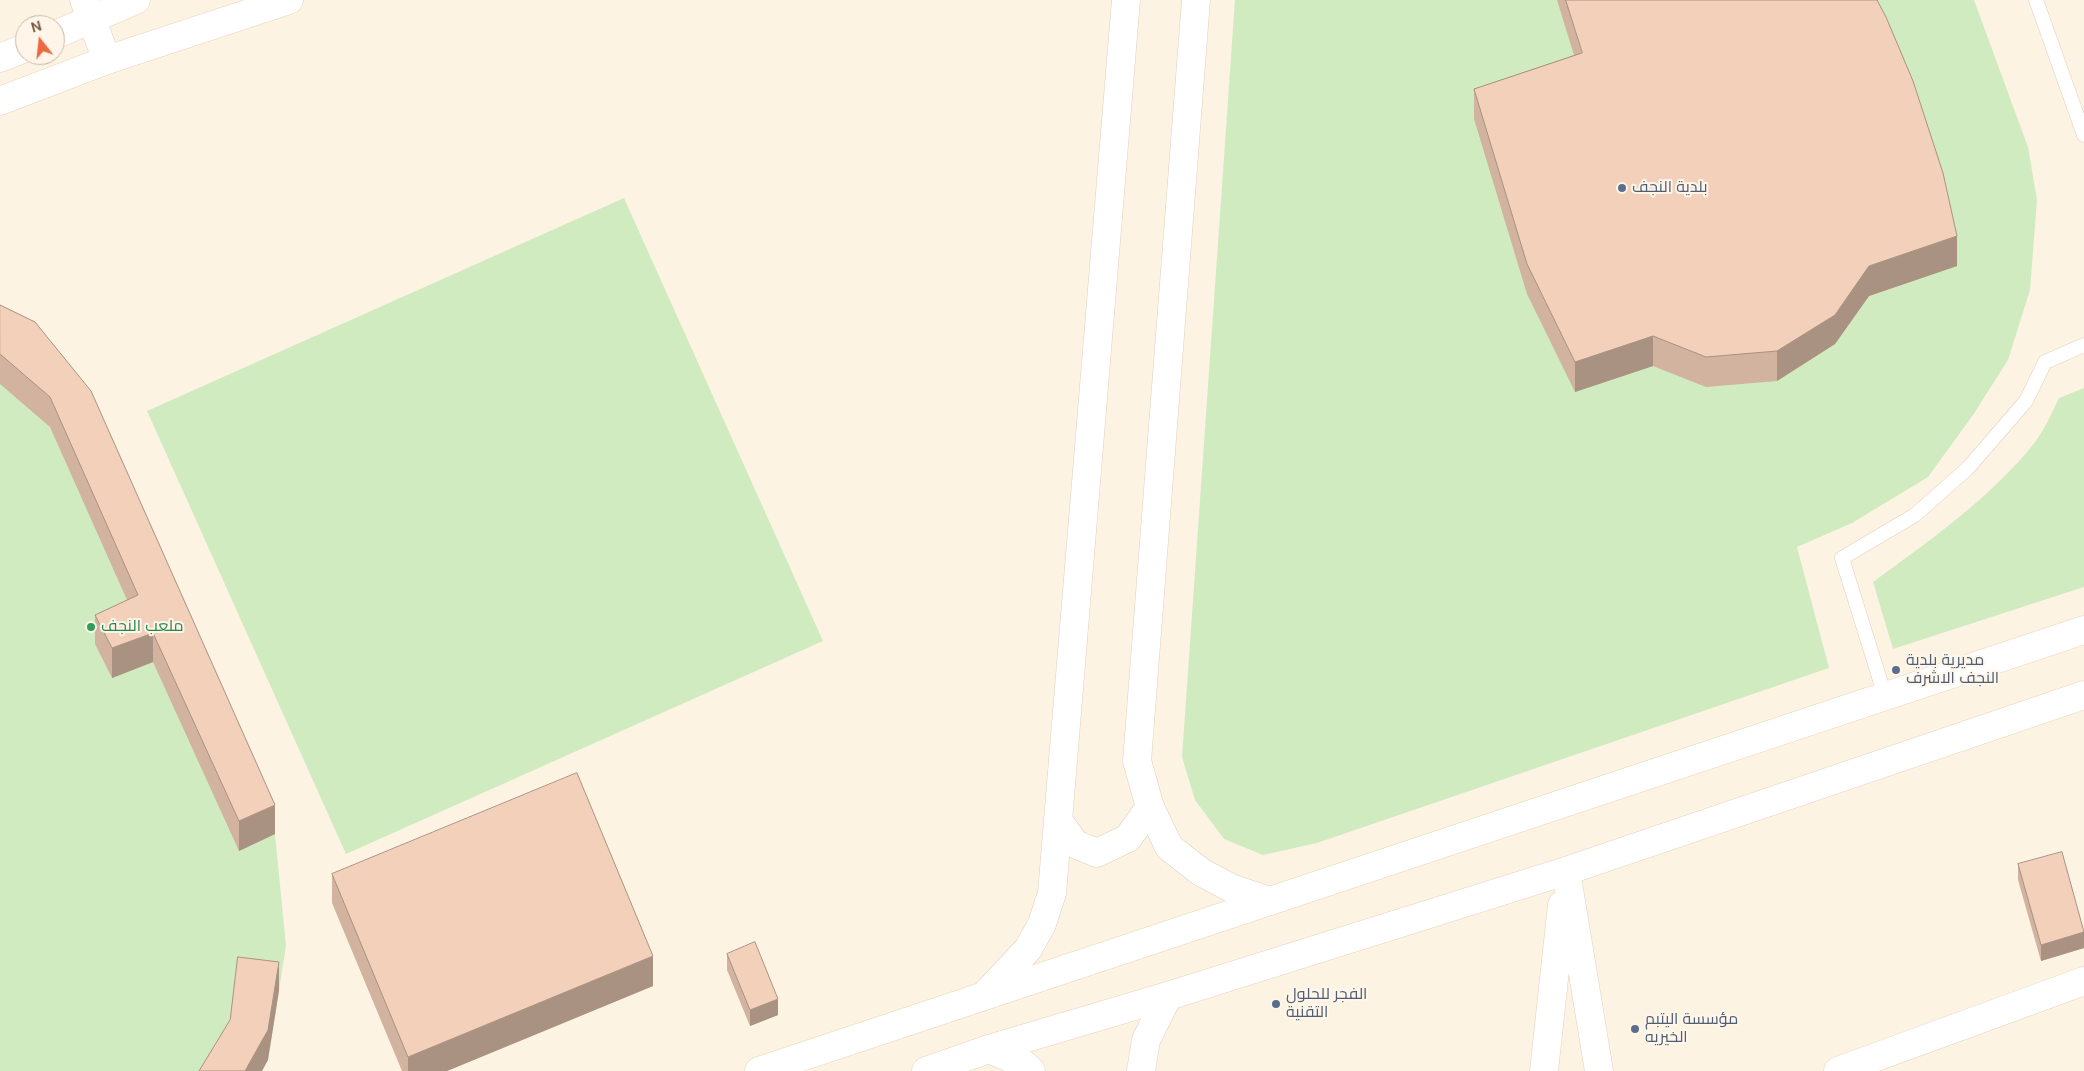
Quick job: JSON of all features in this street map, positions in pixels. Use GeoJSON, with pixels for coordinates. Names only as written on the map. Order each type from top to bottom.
{"type":"FeatureCollection","features":[{"type":"Feature","properties":{"kind":"street"},"geometry":{"type":"LineString","coordinates":[[65,27],[88,10],[136,0]]}},
{"type":"Feature","properties":{"kind":"street"},"geometry":{"type":"LineString","coordinates":[[0,101],[107,60],[289,0]]}},
{"type":"Feature","properties":{"kind":"street"},"geometry":{"type":"LineString","coordinates":[[984,996],[1028,950],[1042,924],[1052,893],[1126,0]]}},
{"type":"Feature","properties":{"kind":"street"},"geometry":{"type":"LineString","coordinates":[[1196,0],[1137,760],[1150,808],[1169,847],[1201,872],[1231,888],[1269,901]]}},
{"type":"Feature","properties":{"kind":"street"},"geometry":{"type":"LineString","coordinates":[[88,10],[107,60]]}},
{"type":"Feature","properties":{"kind":"street"},"geometry":{"type":"LineString","coordinates":[[0,58],[15,52]]}},
{"type":"Feature","properties":{"kind":"street"},"geometry":{"type":"LineString","coordinates":[[759,1071],[2084,630]]}},
{"type":"Feature","properties":{"kind":"street"},"geometry":{"type":"LineString","coordinates":[[926,1071],[989,1049],[1168,996],[1566,871],[2084,695]]}},
{"type":"Feature","properties":{"kind":"street"},"geometry":{"type":"LineString","coordinates":[[1058,820],[1075,844],[1097,853],[1128,838],[1150,808]]}},
{"type":"Feature","properties":{"kind":"street"},"geometry":{"type":"LineString","coordinates":[[1544,1071],[1566,871]]}},
{"type":"Feature","properties":{"kind":"street"},"geometry":{"type":"LineString","coordinates":[[1566,871],[1599,1071]]}},
{"type":"Feature","properties":{"kind":"street"},"geometry":{"type":"LineString","coordinates":[[1838,1071],[2084,981]]}},
{"type":"Feature","properties":{"kind":"street"},"geometry":{"type":"LineString","coordinates":[[1140,1071],[1146,1040],[1168,996]]}},
{"type":"Feature","properties":{"kind":"street"},"geometry":{"type":"LineString","coordinates":[[989,1049],[1024,1064],[1031,1071]]}},
{"type":"Feature","properties":{"kind":"lane"},"geometry":{"type":"LineString","coordinates":[[2036,0],[2084,135]]}},
{"type":"Feature","properties":{"kind":"lane"},"geometry":{"type":"LineString","coordinates":[[1885,696],[1842,558],[1914,515],[1968,468],[2026,401],[2045,362],[2084,345]]}},
{"type":"Feature","properties":{"kind":"green space"},"geometry":{"type":"Polygon","coordinates":[[[1235,0],[1974,0],[2028,147],[2037,200],[2030,290],[2008,360],[1973,415],[1928,477],[1852,523],[1797,547],[1829,668],[1317,843],[1263,855],[1224,839],[1195,800],[1182,757],[1235,0]]]}},
{"type":"Feature","properties":{"kind":"green space"},"geometry":{"type":"Polygon","coordinates":[[[624,198],[823,641],[346,854],[147,411],[624,198]]]}},
{"type":"Feature","properties":{"kind":"green space","name":"ملعب النجف"},"geometry":{"type":"Polygon","coordinates":[[[0,334],[91,420],[275,834],[286,946],[268,1060],[262,1071],[0,1071],[0,334]]]}},
{"type":"Feature","properties":{"kind":"green space"},"geometry":{"type":"Polygon","coordinates":[[[2084,388],[2084,587],[1893,649],[1873,582],[1980,500],[2035,442],[2059,398],[2084,388]]]}},
{"type":"Feature","properties":{"kind":"building"},"geometry":{"type":"Polygon","coordinates":[[[1566,0],[1877,0],[1913,81],[1943,173],[1957,236],[1869,266],[1835,315],[1777,351],[1706,357],[1653,336],[1575,362],[1527,264],[1474,89],[1582,53],[1566,0]]]}},
{"type":"Feature","properties":{"kind":"building"},"geometry":{"type":"Polygon","coordinates":[[[0,305],[35,322],[91,391],[275,805],[239,821],[153,633],[112,648],[95,615],[138,595],[50,397],[0,354],[0,305]]]}},
{"type":"Feature","properties":{"kind":"building"},"geometry":{"type":"Polygon","coordinates":[[[577,773],[653,956],[408,1057],[332,874],[577,773]]]}},
{"type":"Feature","properties":{"kind":"building"},"geometry":{"type":"Polygon","coordinates":[[[2062,852],[2084,932],[2041,945],[2018,864],[2062,852]]]}},
{"type":"Feature","properties":{"kind":"building"},"geometry":{"type":"Polygon","coordinates":[[[755,942],[778,999],[750,1010],[727,954],[755,942]]]}},
{"type":"Feature","properties":{"kind":"building"},"geometry":{"type":"Polygon","coordinates":[[[238,957],[279,962],[268,1030],[245,1071],[199,1071],[230,1020],[238,957]]]}},
{"type":"Feature","properties":{"kind":"place","name":"بلدية النجف"},"geometry":{"type":"Point","coordinates":[1622,188]}},
{"type":"Feature","properties":{"kind":"place","name":"ملعب النجف"},"geometry":{"type":"Point","coordinates":[91,627]}},
{"type":"Feature","properties":{"kind":"place","name":"مديرية بلدية النجف الاشرف"},"geometry":{"type":"Point","coordinates":[1896,670]}},
{"type":"Feature","properties":{"kind":"place","name":"الفجر للحلول التقنية"},"geometry":{"type":"Point","coordinates":[1276,1004]}},
{"type":"Feature","properties":{"kind":"place","name":"مؤسسة اليتبم الخيريه"},"geometry":{"type":"Point","coordinates":[1635,1029]}}]}
